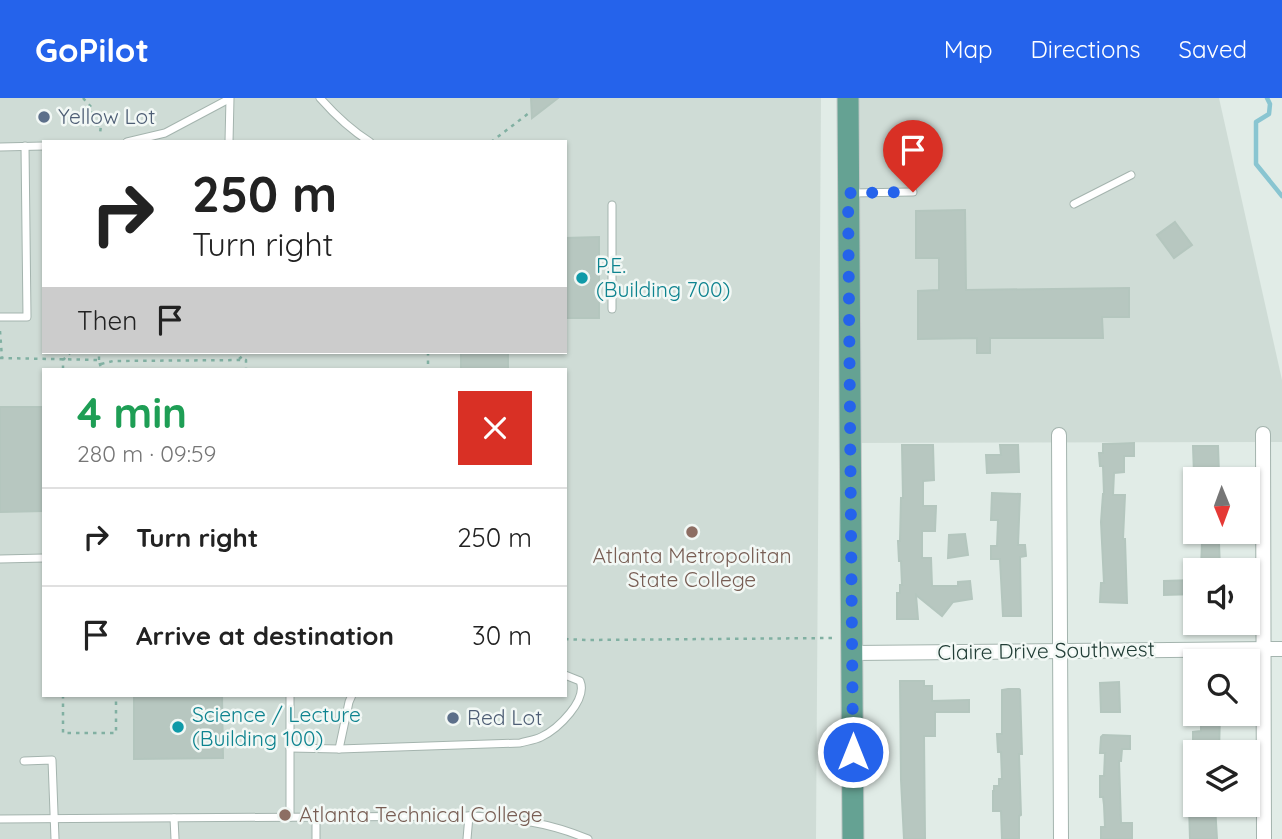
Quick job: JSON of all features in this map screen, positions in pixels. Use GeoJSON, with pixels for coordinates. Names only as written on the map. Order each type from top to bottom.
{"type":"FeatureCollection","features":[{"type":"Feature","properties":{"kind":"main road"},"geometry":{"type":"LineString","coordinates":[[848,98],[853,839]]}},
{"type":"Feature","properties":{"kind":"street"},"geometry":{"type":"LineString","coordinates":[[1263,434],[1264,839]]}},
{"type":"Feature","properties":{"kind":"street"},"geometry":{"type":"LineString","coordinates":[[1059,435],[1061,839]]}},
{"type":"Feature","properties":{"kind":"street","name":"Claire Drive Southwest"},"geometry":{"type":"LineString","coordinates":[[853,646],[1060,651],[1282,649]]}},
{"type":"Feature","properties":{"kind":"lane"},"geometry":{"type":"LineString","coordinates":[[320,98],[333,113],[367,140]]}},
{"type":"Feature","properties":{"kind":"lane"},"geometry":{"type":"LineString","coordinates":[[135,140],[164,133],[229,99],[229,140]]}},
{"type":"Feature","properties":{"kind":"lane"},"geometry":{"type":"LineString","coordinates":[[0,317],[27,317],[25,146]]}},
{"type":"Feature","properties":{"kind":"lane"},"geometry":{"type":"LineString","coordinates":[[0,147],[42,146]]}},
{"type":"Feature","properties":{"kind":"lane"},"geometry":{"type":"LineString","coordinates":[[1074,204],[1131,175]]}},
{"type":"Feature","properties":{"kind":"lane"},"geometry":{"type":"LineString","coordinates":[[848,193],[913,192]]}},
{"type":"Feature","properties":{"kind":"lane"},"geometry":{"type":"LineString","coordinates":[[612,205],[612,309]]}},
{"type":"Feature","properties":{"kind":"lane"},"geometry":{"type":"LineString","coordinates":[[2,559],[42,558]]}},
{"type":"Feature","properties":{"kind":"lane"},"geometry":{"type":"LineString","coordinates":[[290,748],[520,743],[542,737],[562,723],[581,695],[582,688],[580,681],[567,676]]}},
{"type":"Feature","properties":{"kind":"lane"},"geometry":{"type":"LineString","coordinates":[[290,697],[290,817]]}},
{"type":"Feature","properties":{"kind":"lane"},"geometry":{"type":"LineString","coordinates":[[339,749],[351,697]]}},
{"type":"Feature","properties":{"kind":"lane"},"geometry":{"type":"LineString","coordinates":[[24,761],[52,760],[55,839]]}},
{"type":"Feature","properties":{"kind":"lane"},"geometry":{"type":"LineString","coordinates":[[0,819],[469,816],[511,818],[540,823],[588,839]]}},
{"type":"Feature","properties":{"kind":"lane"},"geometry":{"type":"LineString","coordinates":[[467,839],[469,816]]}},
{"type":"Feature","properties":{"kind":"lane"},"geometry":{"type":"LineString","coordinates":[[316,817],[316,839]]}},
{"type":"Feature","properties":{"kind":"lane"},"geometry":{"type":"LineString","coordinates":[[174,818],[175,839]]}},
{"type":"Feature","properties":{"kind":"path"},"geometry":{"type":"LineString","coordinates":[[83,98],[92,108],[93,125],[101,125],[100,134]]}},
{"type":"Feature","properties":{"kind":"path"},"geometry":{"type":"LineString","coordinates":[[494,140],[528,113]]}},
{"type":"Feature","properties":{"kind":"path"},"geometry":{"type":"LineString","coordinates":[[0,331],[1,358],[100,362],[246,360],[246,368]]}},
{"type":"Feature","properties":{"kind":"path"},"geometry":{"type":"LineString","coordinates":[[63,368],[63,359],[69,354]]}},
{"type":"Feature","properties":{"kind":"path"},"geometry":{"type":"LineString","coordinates":[[99,354],[101,368]]}},
{"type":"Feature","properties":{"kind":"path"},"geometry":{"type":"LineString","coordinates":[[237,360],[244,354]]}},
{"type":"Feature","properties":{"kind":"path"},"geometry":{"type":"LineString","coordinates":[[567,639],[853,646]]}},
{"type":"Feature","properties":{"kind":"path"},"geometry":{"type":"LineString","coordinates":[[63,697],[63,733],[116,733],[116,697]]}},
{"type":"Feature","properties":{"kind":"shaded area","name":"Atlanta Metropolitan State College"},"geometry":{"type":"Polygon","coordinates":[[[0,98],[821,98],[816,839],[0,839],[0,98]]]}},
{"type":"Feature","properties":{"kind":"shaded area"},"geometry":{"type":"Polygon","coordinates":[[[849,98],[1219,98],[1282,380],[1282,442],[846,443],[849,98]]]}},
{"type":"Feature","properties":{"kind":"building"},"geometry":{"type":"Polygon","coordinates":[[[531,98],[558,98],[532,118],[531,98]]]}},
{"type":"Feature","properties":{"kind":"building"},"geometry":{"type":"Polygon","coordinates":[[[965,210],[966,290],[1129,288],[1129,317],[1102,317],[1103,338],[990,338],[990,353],[977,353],[977,338],[918,339],[918,291],[939,290],[939,258],[916,258],[916,211],[965,210]]]}},
{"type":"Feature","properties":{"kind":"building"},"geometry":{"type":"Polygon","coordinates":[[[1175,222],[1192,245],[1174,258],[1157,235],[1175,222]]]}},
{"type":"Feature","properties":{"kind":"building","name":"P.E. (Building 700)"},"geometry":{"type":"Polygon","coordinates":[[[599,237],[599,318],[567,318],[567,238],[599,237]]]}},
{"type":"Feature","properties":{"kind":"building"},"geometry":{"type":"Polygon","coordinates":[[[461,354],[508,354],[508,368],[461,368],[461,354]]]}},
{"type":"Feature","properties":{"kind":"building"},"geometry":{"type":"Polygon","coordinates":[[[0,407],[42,407],[42,511],[0,512],[0,407]]]}},
{"type":"Feature","properties":{"kind":"building"},"geometry":{"type":"Polygon","coordinates":[[[1134,443],[1134,456],[1124,456],[1124,472],[1114,473],[1113,495],[1125,495],[1123,539],[1127,603],[1100,602],[1101,583],[1104,583],[1101,522],[1104,494],[1103,466],[1100,466],[1099,453],[1103,453],[1103,444],[1134,443]]]}},
{"type":"Feature","properties":{"kind":"building"},"geometry":{"type":"Polygon","coordinates":[[[902,445],[933,445],[934,480],[923,481],[923,506],[936,506],[935,531],[922,531],[922,558],[931,558],[932,586],[958,586],[958,582],[970,581],[972,599],[953,602],[942,616],[916,595],[918,619],[897,619],[897,593],[900,593],[902,585],[898,541],[903,498],[902,445]]]}},
{"type":"Feature","properties":{"kind":"building"},"geometry":{"type":"Polygon","coordinates":[[[1000,445],[1018,445],[1019,472],[987,473],[986,455],[1001,455],[1000,445]]]}},
{"type":"Feature","properties":{"kind":"building"},"geometry":{"type":"Polygon","coordinates":[[[1193,446],[1218,446],[1219,467],[1194,467],[1193,446]]]}},
{"type":"Feature","properties":{"kind":"building"},"geometry":{"type":"Polygon","coordinates":[[[992,493],[1020,494],[1018,545],[1025,545],[1026,556],[1020,557],[1021,616],[1003,616],[1000,559],[991,559],[991,546],[997,546],[998,520],[991,520],[992,493]]]}},
{"type":"Feature","properties":{"kind":"building"},"geometry":{"type":"Polygon","coordinates":[[[965,534],[968,555],[948,558],[949,535],[965,534]]]}},
{"type":"Feature","properties":{"kind":"building"},"geometry":{"type":"Polygon","coordinates":[[[1202,544],[1219,544],[1220,558],[1201,558],[1202,544]]]}},
{"type":"Feature","properties":{"kind":"building"},"geometry":{"type":"Polygon","coordinates":[[[1183,580],[1183,594],[1164,595],[1164,581],[1183,580]]]}},
{"type":"Feature","properties":{"kind":"building"},"geometry":{"type":"Polygon","coordinates":[[[900,681],[924,681],[924,686],[932,686],[932,701],[969,700],[969,712],[935,712],[935,736],[924,736],[925,839],[904,839],[900,681]]]}},
{"type":"Feature","properties":{"kind":"building"},"geometry":{"type":"Polygon","coordinates":[[[1119,682],[1120,712],[1101,712],[1100,683],[1119,682]]]}},
{"type":"Feature","properties":{"kind":"building"},"geometry":{"type":"Polygon","coordinates":[[[1002,690],[1020,690],[1022,754],[1019,754],[1019,839],[1002,839],[1001,811],[993,811],[994,786],[999,786],[999,779],[1002,779],[997,734],[1002,734],[1002,690]]]}},
{"type":"Feature","properties":{"kind":"building","name":"Science / Lecture (Building 100)"},"geometry":{"type":"Polygon","coordinates":[[[134,697],[222,697],[223,758],[134,759],[134,697]]]}},
{"type":"Feature","properties":{"kind":"building"},"geometry":{"type":"Polygon","coordinates":[[[1201,726],[1220,726],[1219,740],[1193,740],[1193,732],[1201,731],[1201,726]]]}},
{"type":"Feature","properties":{"kind":"building"},"geometry":{"type":"Polygon","coordinates":[[[1103,735],[1130,736],[1130,749],[1122,749],[1119,761],[1121,823],[1132,823],[1132,839],[1101,839],[1101,827],[1105,827],[1103,797],[1100,797],[1100,776],[1104,776],[1105,753],[1100,753],[1103,735]]]}},
{"type":"Feature","properties":{"kind":"building"},"geometry":{"type":"Polygon","coordinates":[[[1189,817],[1216,817],[1217,839],[1190,839],[1189,817]]]}},
{"type":"Feature","properties":{"kind":"waterway"},"geometry":{"type":"LineString","coordinates":[[1267,98],[1270,104],[1269,114],[1256,122],[1256,164],[1282,196]]}},
{"type":"Feature","properties":{"kind":"place","name":"Yellow Lot"},"geometry":{"type":"Point","coordinates":[44,117]}},
{"type":"Feature","properties":{"kind":"place","name":"P.E. (Building 700)"},"geometry":{"type":"Point","coordinates":[582,278]}},
{"type":"Feature","properties":{"kind":"place","name":"Atlanta Metropolitan State College"},"geometry":{"type":"Point","coordinates":[692,532]}},
{"type":"Feature","properties":{"kind":"place","name":"Red Lot"},"geometry":{"type":"Point","coordinates":[453,718]}},
{"type":"Feature","properties":{"kind":"place","name":"Science / Lecture (Building 100)"},"geometry":{"type":"Point","coordinates":[178,727]}},
{"type":"Feature","properties":{"kind":"place","name":"Atlanta Technical College"},"geometry":{"type":"Point","coordinates":[285,815]}},
{"type":"Feature","properties":{"kind":"route"},"geometry":{"type":"LineString","coordinates":[[853,752],[848,193],[913,192]]}}]}
